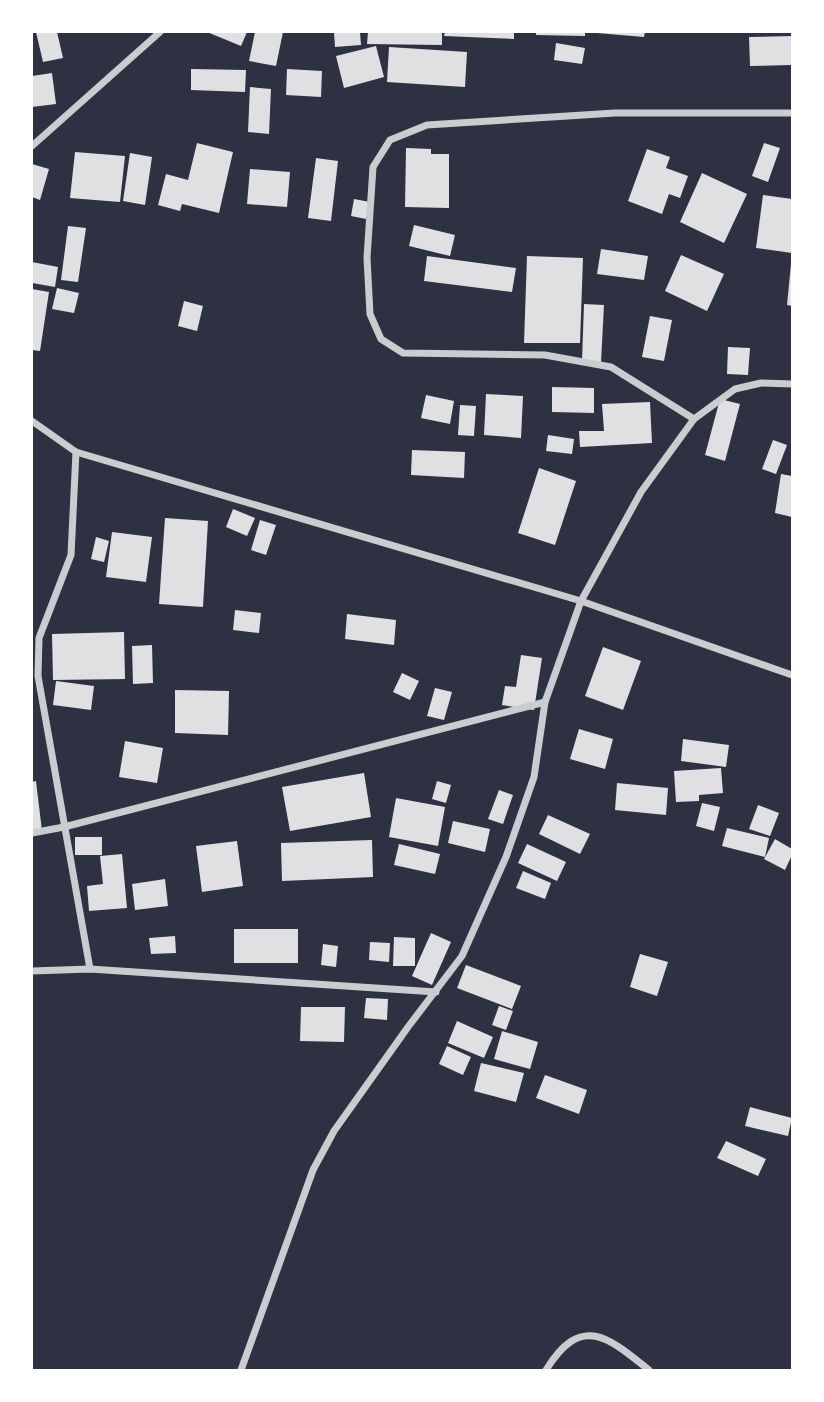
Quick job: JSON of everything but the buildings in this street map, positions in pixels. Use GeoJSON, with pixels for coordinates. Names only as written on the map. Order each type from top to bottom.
{"type":"FeatureCollection","features":[{"type":"Feature","properties":{"kind":"street"},"geometry":{"type":"LineString","coordinates":[[32,146],[160,32]]}},
{"type":"Feature","properties":{"kind":"street"},"geometry":{"type":"LineString","coordinates":[[694,419],[611,367],[545,355],[404,353],[381,339],[369,314],[367,258],[373,167],[390,140],[427,125],[615,113],[793,113]]}},
{"type":"Feature","properties":{"kind":"street"},"geometry":{"type":"LineString","coordinates":[[241,1370],[313,1170],[334,1131],[462,956],[506,857],[534,777],[545,702],[581,601],[641,492],[694,419],[735,389],[761,383],[793,384]]}},
{"type":"Feature","properties":{"kind":"street"},"geometry":{"type":"LineString","coordinates":[[32,421],[76,452],[581,601],[793,675]]}},
{"type":"Feature","properties":{"kind":"street"},"geometry":{"type":"LineString","coordinates":[[76,452],[71,555],[35,639],[38,676],[90,969]]}},
{"type":"Feature","properties":{"kind":"street"},"geometry":{"type":"LineString","coordinates":[[32,833],[64,827],[545,702]]}},
{"type":"Feature","properties":{"kind":"street"},"geometry":{"type":"LineString","coordinates":[[32,971],[90,969],[436,992]]}},
{"type":"Feature","properties":{"kind":"street"},"geometry":{"type":"LineString","coordinates":[[546,1370],[556,1354],[574,1338],[599,1335],[620,1346],[649,1370]]}}]}
